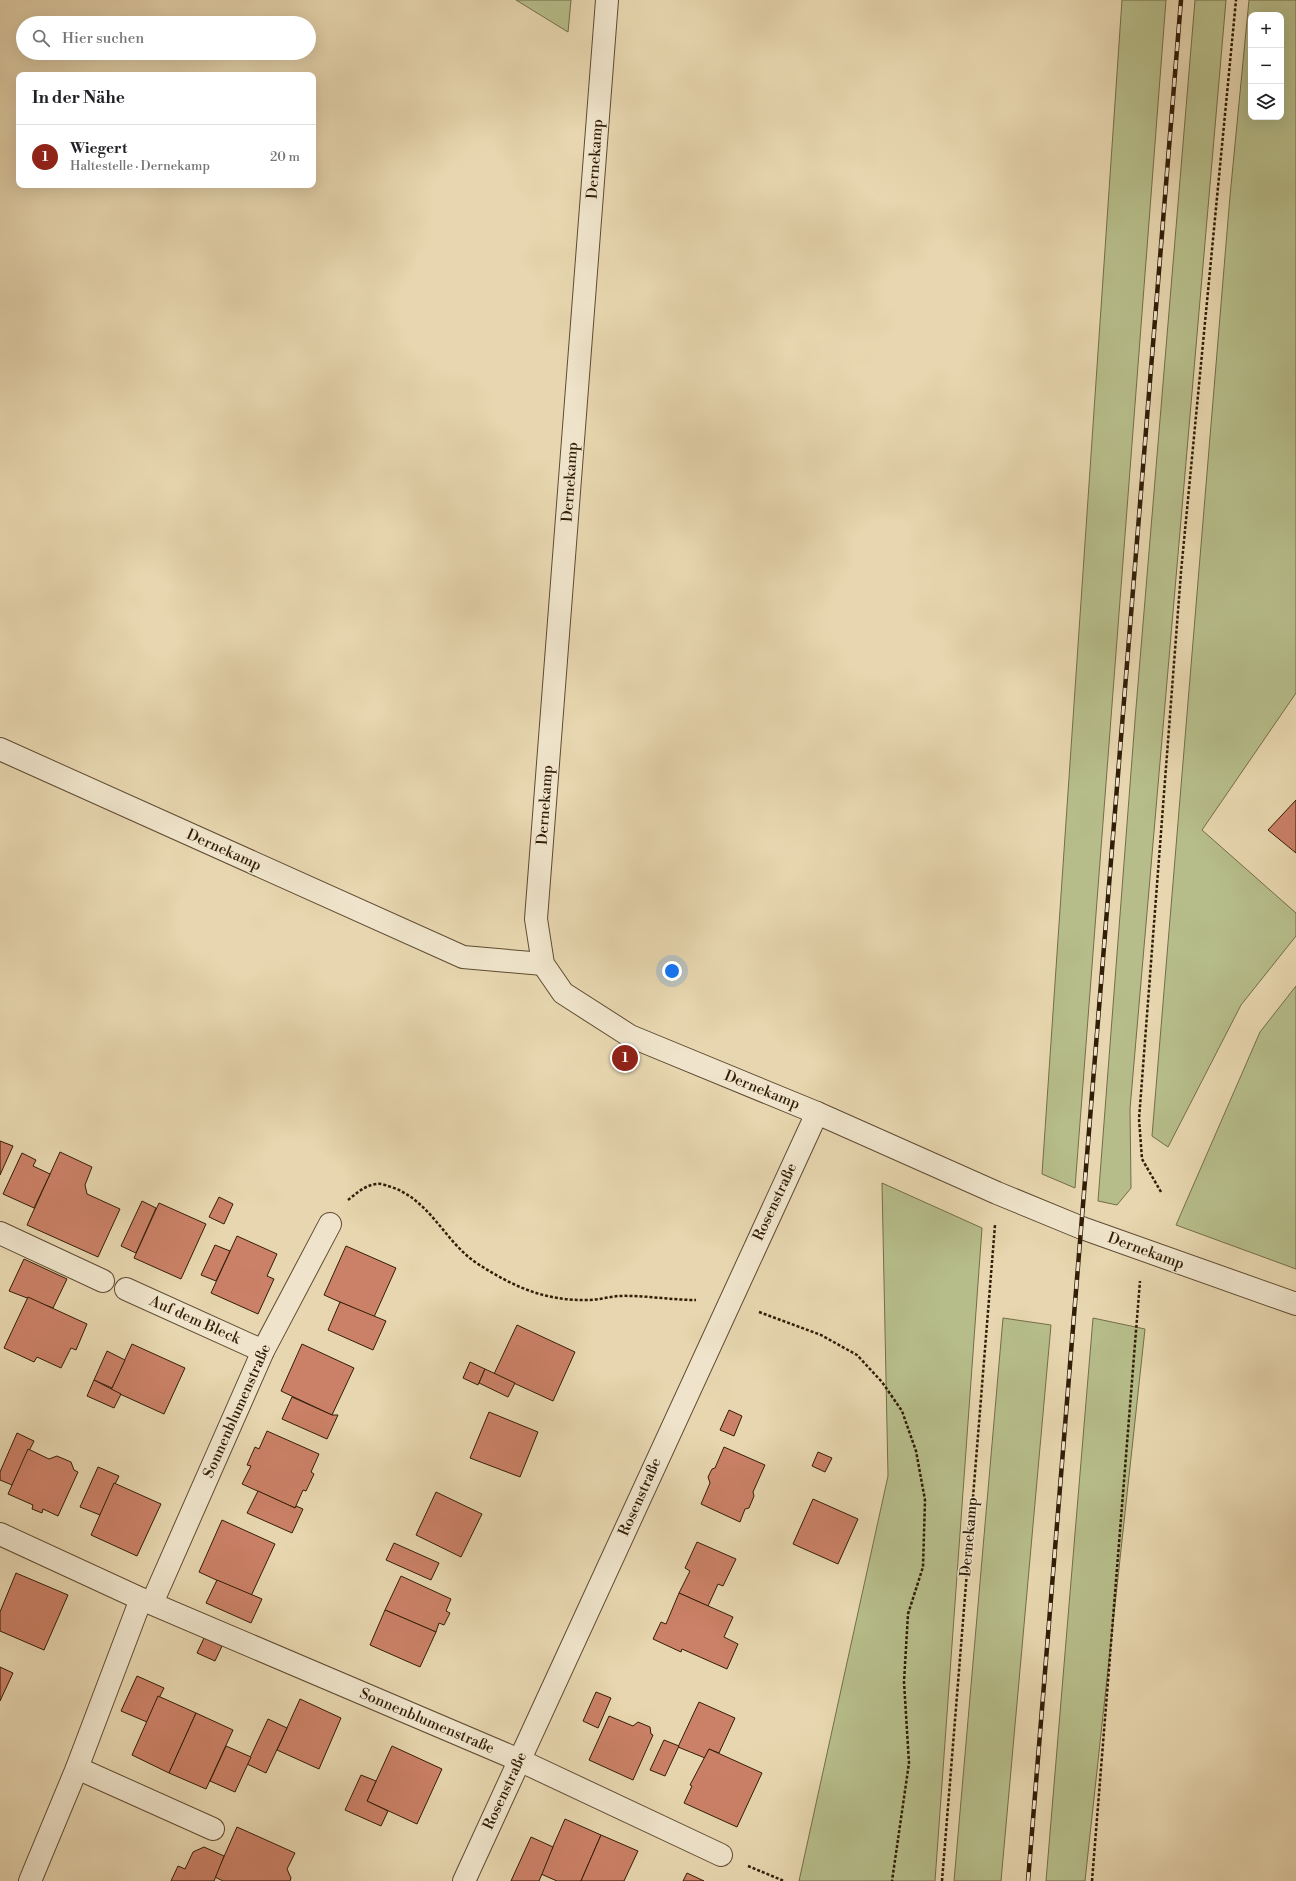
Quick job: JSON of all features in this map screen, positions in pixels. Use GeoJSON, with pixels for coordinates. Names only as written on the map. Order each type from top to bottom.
{"type":"FeatureCollection","features":[{"type":"Feature","properties":{"kind":"street","name":"Dernekamp"},"geometry":{"type":"LineString","coordinates":[[607,0],[536,919],[543,964],[563,993],[630,1036],[817,1112],[997,1193],[1082,1228],[1296,1304]]}},
{"type":"Feature","properties":{"kind":"street","name":"Dernekamp"},"geometry":{"type":"LineString","coordinates":[[0,749],[462,957],[543,964]]}},
{"type":"Feature","properties":{"kind":"street","name":"Rosenstraße"},"geometry":{"type":"LineString","coordinates":[[464,1881],[729,1300],[817,1112]]}},
{"type":"Feature","properties":{"kind":"street","name":"Sonnenblumenstraße"},"geometry":{"type":"LineString","coordinates":[[30,1881],[147,1601],[264,1351],[330,1224]]}},
{"type":"Feature","properties":{"kind":"street"},"geometry":{"type":"LineString","coordinates":[[0,1233],[103,1281]]}},
{"type":"Feature","properties":{"kind":"street","name":"Auf dem Bleck"},"geometry":{"type":"LineString","coordinates":[[126,1289],[264,1351]]}},
{"type":"Feature","properties":{"kind":"street","name":"Sonnenblumenstraße"},"geometry":{"type":"LineString","coordinates":[[0,1534],[147,1601],[520,1760],[721,1855]]}},
{"type":"Feature","properties":{"kind":"street"},"geometry":{"type":"LineString","coordinates":[[77,1768],[213,1829]]}},
{"type":"Feature","properties":{"kind":"path"},"geometry":{"type":"LineString","coordinates":[[1161,1192],[1142,1159],[1139,1119],[1181,572],[1236,0]]}},
{"type":"Feature","properties":{"kind":"path"},"geometry":{"type":"LineString","coordinates":[[330,1224],[344,1203],[362,1189],[378,1183],[400,1189],[418,1202],[456,1244],[476,1263],[521,1288],[544,1296],[566,1300],[593,1300],[617,1296],[672,1300],[729,1300],[820,1335],[858,1355],[882,1382],[902,1411],[916,1451],[925,1500],[923,1567],[908,1614],[904,1682],[909,1763],[892,1881]]}},
{"type":"Feature","properties":{"kind":"path","name":"Dernekamp"},"geometry":{"type":"LineString","coordinates":[[942,1881],[997,1193]]}},
{"type":"Feature","properties":{"kind":"path"},"geometry":{"type":"LineString","coordinates":[[1092,1881],[1142,1249]]}},
{"type":"Feature","properties":{"kind":"path"},"geometry":{"type":"LineString","coordinates":[[721,1855],[784,1881]]}},
{"type":"Feature","properties":{"kind":"green space"},"geometry":{"type":"Polygon","coordinates":[[[516,0],[571,0],[568,32],[516,0]]]}},
{"type":"Feature","properties":{"kind":"green space"},"geometry":{"type":"Polygon","coordinates":[[[1122,0],[1166,0],[1075,1188],[1042,1174],[1122,0]]]}},
{"type":"Feature","properties":{"kind":"green space"},"geometry":{"type":"Polygon","coordinates":[[[1195,0],[1226,0],[1130,1109],[1131,1188],[1117,1205],[1098,1201],[1135,720],[1195,0]]]}},
{"type":"Feature","properties":{"kind":"green space"},"geometry":{"type":"Polygon","coordinates":[[[1249,0],[1296,0],[1296,693],[1202,830],[1296,913],[1296,936],[1241,1005],[1168,1147],[1152,1136],[1230,196],[1249,0]]]}},
{"type":"Feature","properties":{"kind":"green space"},"geometry":{"type":"Polygon","coordinates":[[[1296,986],[1296,1269],[1176,1225],[1260,1032],[1296,986]]]}},
{"type":"Feature","properties":{"kind":"green space"},"geometry":{"type":"Polygon","coordinates":[[[882,1183],[982,1228],[935,1881],[799,1881],[888,1476],[882,1183]]]}},
{"type":"Feature","properties":{"kind":"green space"},"geometry":{"type":"Polygon","coordinates":[[[1003,1318],[1051,1325],[1001,1881],[954,1881],[1003,1318]]]}},
{"type":"Feature","properties":{"kind":"green space"},"geometry":{"type":"Polygon","coordinates":[[[1093,1318],[1145,1329],[1085,1881],[1046,1881],[1093,1318]]]}},
{"type":"Feature","properties":{"kind":"building"},"geometry":{"type":"Polygon","coordinates":[[[1296,800],[1296,853],[1268,830],[1296,800]]]}},
{"type":"Feature","properties":{"kind":"building"},"geometry":{"type":"Polygon","coordinates":[[[0,1141],[13,1146],[0,1175],[0,1141]]]}},
{"type":"Feature","properties":{"kind":"building"},"geometry":{"type":"Polygon","coordinates":[[[60,1152],[92,1167],[85,1185],[87,1194],[120,1209],[98,1257],[27,1225],[60,1152]]]}},
{"type":"Feature","properties":{"kind":"building"},"geometry":{"type":"Polygon","coordinates":[[[22,1153],[36,1160],[33,1166],[50,1174],[34,1208],[3,1194],[22,1153]]]}},
{"type":"Feature","properties":{"kind":"building"},"geometry":{"type":"Polygon","coordinates":[[[219,1197],[233,1204],[224,1224],[209,1217],[219,1197]]]}},
{"type":"Feature","properties":{"kind":"building"},"geometry":{"type":"Polygon","coordinates":[[[142,1201],[156,1208],[136,1253],[121,1246],[142,1201]]]}},
{"type":"Feature","properties":{"kind":"building"},"geometry":{"type":"Polygon","coordinates":[[[159,1203],[206,1224],[181,1279],[134,1258],[159,1203]]]}},
{"type":"Feature","properties":{"kind":"building"},"geometry":{"type":"Polygon","coordinates":[[[237,1236],[277,1254],[267,1276],[274,1279],[258,1314],[211,1293],[237,1236]]]}},
{"type":"Feature","properties":{"kind":"building"},"geometry":{"type":"Polygon","coordinates":[[[215,1245],[230,1251],[216,1281],[201,1275],[215,1245]]]}},
{"type":"Feature","properties":{"kind":"building"},"geometry":{"type":"Polygon","coordinates":[[[346,1246],[396,1268],[374,1317],[324,1295],[346,1246]]]}},
{"type":"Feature","properties":{"kind":"building"},"geometry":{"type":"Polygon","coordinates":[[[24,1259],[67,1279],[53,1308],[9,1291],[24,1259]]]}},
{"type":"Feature","properties":{"kind":"building"},"geometry":{"type":"Polygon","coordinates":[[[28,1297],[87,1324],[76,1350],[71,1348],[61,1368],[37,1357],[34,1362],[4,1348],[28,1297]]]}},
{"type":"Feature","properties":{"kind":"building"},"geometry":{"type":"Polygon","coordinates":[[[340,1302],[386,1321],[373,1350],[328,1330],[340,1302]]]}},
{"type":"Feature","properties":{"kind":"building"},"geometry":{"type":"Polygon","coordinates":[[[517,1325],[575,1352],[553,1401],[494,1374],[517,1325]]]}},
{"type":"Feature","properties":{"kind":"building"},"geometry":{"type":"Polygon","coordinates":[[[132,1344],[185,1368],[164,1414],[111,1390],[132,1344]]]}},
{"type":"Feature","properties":{"kind":"building"},"geometry":{"type":"Polygon","coordinates":[[[302,1344],[354,1368],[332,1415],[281,1391],[302,1344]]]}},
{"type":"Feature","properties":{"kind":"building"},"geometry":{"type":"Polygon","coordinates":[[[107,1351],[125,1360],[112,1388],[94,1380],[107,1351]]]}},
{"type":"Feature","properties":{"kind":"building"},"geometry":{"type":"Polygon","coordinates":[[[470,1362],[485,1369],[478,1385],[463,1378],[470,1362]]]}},
{"type":"Feature","properties":{"kind":"building"},"geometry":{"type":"Polygon","coordinates":[[[485,1369],[515,1383],[508,1397],[479,1383],[485,1369]]]}},
{"type":"Feature","properties":{"kind":"building"},"geometry":{"type":"Polygon","coordinates":[[[94,1380],[121,1394],[114,1408],[87,1396],[94,1380]]]}},
{"type":"Feature","properties":{"kind":"building"},"geometry":{"type":"Polygon","coordinates":[[[292,1397],[332,1415],[338,1415],[327,1439],[282,1419],[292,1397]]]}},
{"type":"Feature","properties":{"kind":"building"},"geometry":{"type":"Polygon","coordinates":[[[729,1410],[742,1416],[734,1436],[720,1430],[729,1410]]]}},
{"type":"Feature","properties":{"kind":"building"},"geometry":{"type":"Polygon","coordinates":[[[489,1412],[538,1432],[520,1477],[470,1458],[489,1412]]]}},
{"type":"Feature","properties":{"kind":"building"},"geometry":{"type":"Polygon","coordinates":[[[267,1431],[319,1454],[311,1472],[314,1474],[306,1491],[303,1490],[295,1508],[242,1484],[251,1466],[247,1465],[255,1447],[259,1449],[267,1431]]]}},
{"type":"Feature","properties":{"kind":"building"},"geometry":{"type":"Polygon","coordinates":[[[17,1433],[34,1441],[12,1485],[0,1480],[0,1472],[17,1433]]]}},
{"type":"Feature","properties":{"kind":"building"},"geometry":{"type":"Polygon","coordinates":[[[724,1447],[765,1465],[753,1492],[754,1496],[749,1508],[745,1509],[740,1522],[701,1504],[710,1483],[708,1477],[712,1469],[715,1468],[724,1447]]]}},
{"type":"Feature","properties":{"kind":"building"},"geometry":{"type":"Polygon","coordinates":[[[28,1449],[49,1459],[57,1456],[71,1462],[74,1470],[78,1472],[58,1516],[43,1509],[42,1513],[32,1509],[33,1505],[8,1494],[28,1449]]]}},
{"type":"Feature","properties":{"kind":"building"},"geometry":{"type":"Polygon","coordinates":[[[818,1452],[832,1458],[825,1472],[812,1466],[818,1452]]]}},
{"type":"Feature","properties":{"kind":"building"},"geometry":{"type":"Polygon","coordinates":[[[98,1467],[119,1476],[100,1515],[80,1507],[98,1467]]]}},
{"type":"Feature","properties":{"kind":"building"},"geometry":{"type":"Polygon","coordinates":[[[114,1483],[161,1504],[137,1556],[91,1535],[114,1483]]]}},
{"type":"Feature","properties":{"kind":"building"},"geometry":{"type":"Polygon","coordinates":[[[258,1491],[295,1508],[296,1506],[303,1509],[292,1533],[247,1513],[258,1491]]]}},
{"type":"Feature","properties":{"kind":"building"},"geometry":{"type":"Polygon","coordinates":[[[436,1492],[482,1514],[461,1557],[416,1535],[436,1492]]]}},
{"type":"Feature","properties":{"kind":"building"},"geometry":{"type":"Polygon","coordinates":[[[813,1499],[858,1519],[838,1564],[793,1544],[813,1499]]]}},
{"type":"Feature","properties":{"kind":"building"},"geometry":{"type":"Polygon","coordinates":[[[222,1520],[275,1544],[251,1596],[199,1572],[222,1520]]]}},
{"type":"Feature","properties":{"kind":"building"},"geometry":{"type":"Polygon","coordinates":[[[697,1542],[736,1559],[723,1586],[718,1584],[708,1606],[679,1593],[690,1571],[685,1568],[697,1542]]]}},
{"type":"Feature","properties":{"kind":"building"},"geometry":{"type":"Polygon","coordinates":[[[394,1543],[439,1563],[431,1580],[386,1560],[394,1543]]]}},
{"type":"Feature","properties":{"kind":"building"},"geometry":{"type":"Polygon","coordinates":[[[16,1573],[68,1595],[44,1650],[0,1631],[0,1612],[16,1573]]]}},
{"type":"Feature","properties":{"kind":"building"},"geometry":{"type":"Polygon","coordinates":[[[401,1576],[451,1599],[446,1611],[450,1613],[444,1625],[439,1623],[436,1632],[385,1610],[401,1576]]]}},
{"type":"Feature","properties":{"kind":"building"},"geometry":{"type":"Polygon","coordinates":[[[217,1580],[262,1599],[251,1623],[206,1603],[217,1580]]]}},
{"type":"Feature","properties":{"kind":"building"},"geometry":{"type":"Polygon","coordinates":[[[679,1593],[733,1617],[724,1637],[738,1644],[727,1669],[682,1649],[681,1652],[653,1639],[661,1622],[666,1624],[679,1593]]]}},
{"type":"Feature","properties":{"kind":"building"},"geometry":{"type":"Polygon","coordinates":[[[385,1610],[436,1632],[420,1667],[370,1645],[385,1610]]]}},
{"type":"Feature","properties":{"kind":"building"},"geometry":{"type":"Polygon","coordinates":[[[204,1638],[222,1646],[215,1661],[197,1653],[204,1638]]]}},
{"type":"Feature","properties":{"kind":"building"},"geometry":{"type":"Polygon","coordinates":[[[0,1667],[13,1673],[0,1701],[0,1667]]]}},
{"type":"Feature","properties":{"kind":"building"},"geometry":{"type":"Polygon","coordinates":[[[137,1676],[164,1688],[147,1722],[121,1711],[137,1676]]]}},
{"type":"Feature","properties":{"kind":"building"},"geometry":{"type":"Polygon","coordinates":[[[596,1692],[611,1698],[598,1728],[583,1721],[596,1692]]]}},
{"type":"Feature","properties":{"kind":"building"},"geometry":{"type":"Polygon","coordinates":[[[158,1696],[196,1713],[169,1773],[132,1755],[158,1696]]]}},
{"type":"Feature","properties":{"kind":"building"},"geometry":{"type":"Polygon","coordinates":[[[300,1699],[341,1718],[319,1769],[277,1750],[300,1699]]]}},
{"type":"Feature","properties":{"kind":"building"},"geometry":{"type":"Polygon","coordinates":[[[699,1702],[735,1718],[719,1753],[709,1749],[705,1758],[678,1747],[699,1702]]]}},
{"type":"Feature","properties":{"kind":"building"},"geometry":{"type":"Polygon","coordinates":[[[196,1713],[233,1730],[206,1789],[169,1773],[196,1713]]]}},
{"type":"Feature","properties":{"kind":"building"},"geometry":{"type":"Polygon","coordinates":[[[609,1716],[633,1726],[638,1722],[650,1727],[651,1734],[653,1735],[633,1780],[589,1760],[609,1716]]]}},
{"type":"Feature","properties":{"kind":"building"},"geometry":{"type":"Polygon","coordinates":[[[268,1719],[287,1728],[266,1773],[247,1764],[268,1719]]]}},
{"type":"Feature","properties":{"kind":"building"},"geometry":{"type":"Polygon","coordinates":[[[664,1740],[679,1746],[665,1776],[650,1770],[664,1740]]]}},
{"type":"Feature","properties":{"kind":"building"},"geometry":{"type":"Polygon","coordinates":[[[226,1746],[251,1757],[235,1792],[210,1781],[226,1746]]]}},
{"type":"Feature","properties":{"kind":"building"},"geometry":{"type":"Polygon","coordinates":[[[392,1746],[442,1769],[417,1824],[367,1801],[392,1746]]]}},
{"type":"Feature","properties":{"kind":"building"},"geometry":{"type":"Polygon","coordinates":[[[709,1749],[762,1773],[737,1827],[684,1803],[692,1786],[690,1785],[709,1749]]]}},
{"type":"Feature","properties":{"kind":"building"},"geometry":{"type":"Polygon","coordinates":[[[361,1775],[376,1781],[367,1801],[388,1811],[381,1826],[345,1810],[361,1775]]]}},
{"type":"Feature","properties":{"kind":"building"},"geometry":{"type":"Polygon","coordinates":[[[565,1819],[601,1835],[581,1881],[557,1881],[541,1874],[565,1819]]]}},
{"type":"Feature","properties":{"kind":"building"},"geometry":{"type":"Polygon","coordinates":[[[237,1827],[295,1853],[287,1869],[291,1878],[290,1881],[223,1881],[215,1877],[237,1827]]]}},
{"type":"Feature","properties":{"kind":"building"},"geometry":{"type":"Polygon","coordinates":[[[601,1835],[638,1851],[624,1881],[581,1881],[601,1835]]]}},
{"type":"Feature","properties":{"kind":"building"},"geometry":{"type":"Polygon","coordinates":[[[531,1837],[553,1847],[539,1881],[511,1881],[531,1837]]]}},
{"type":"Feature","properties":{"kind":"building"},"geometry":{"type":"Polygon","coordinates":[[[204,1847],[224,1856],[214,1881],[171,1881],[178,1866],[185,1869],[193,1852],[204,1847]]]}},
{"type":"Feature","properties":{"kind":"building"},"geometry":{"type":"Polygon","coordinates":[[[687,1873],[704,1881],[683,1881],[687,1873]]]}},
{"type":"Feature","properties":{"kind":"railway"},"geometry":{"type":"LineString","coordinates":[[1028,1881],[1181,0]]}},
{"type":"Feature","properties":{"kind":"place","name":"Wiegert"},"geometry":{"type":"Point","coordinates":[625,1058]}}]}
